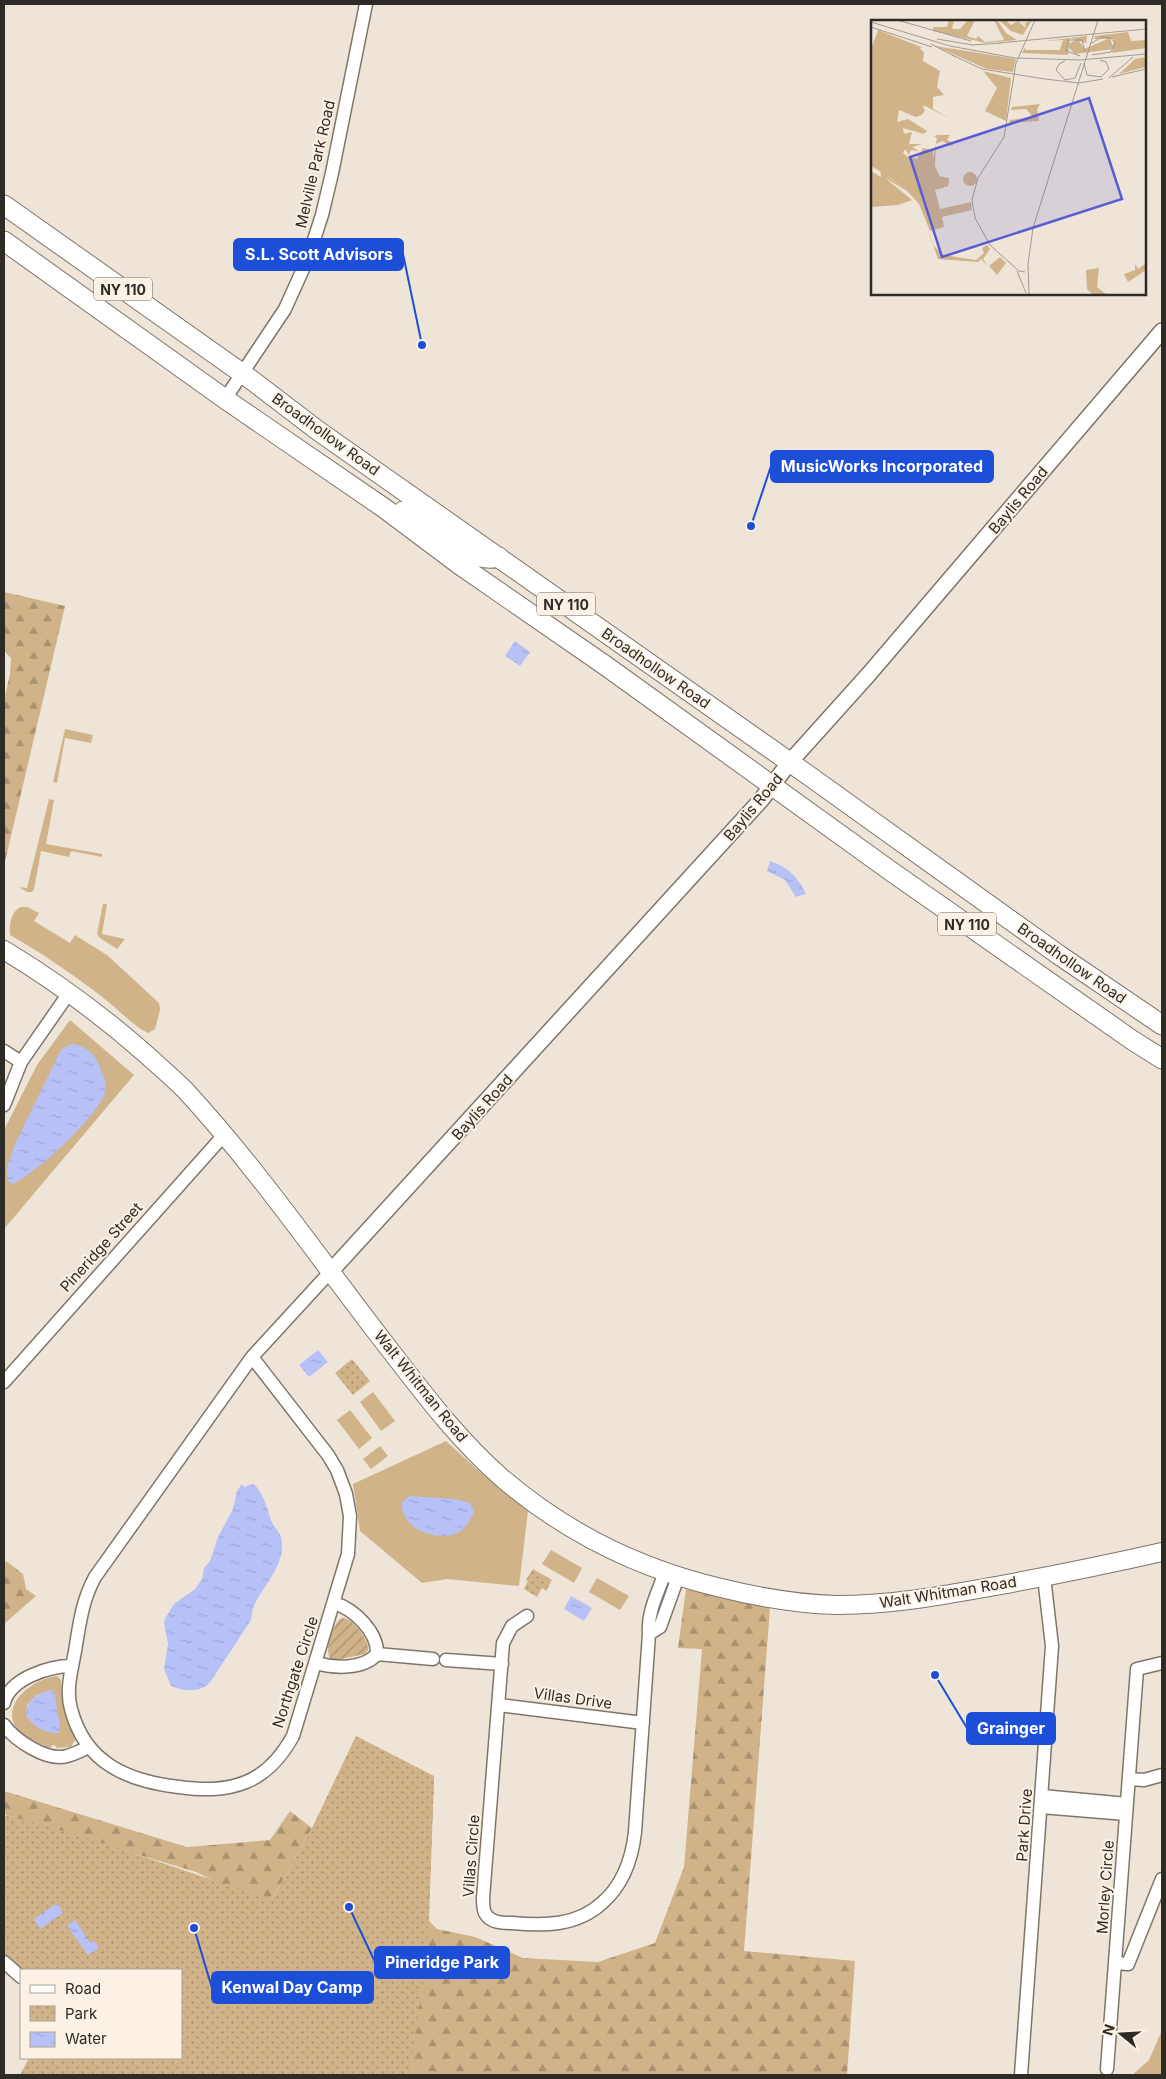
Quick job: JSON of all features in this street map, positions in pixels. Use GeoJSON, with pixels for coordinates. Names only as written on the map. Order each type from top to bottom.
{"type":"FeatureCollection","features":[{"type":"Feature","properties":{"kind":"main road","name":"Broadhollow Road"},"geometry":{"type":"LineString","coordinates":[[4,205],[242,374],[317,430],[499,557],[1058,955],[1162,1025]]}},
{"type":"Feature","properties":{"kind":"main road","name":"Broadhollow Road"},"geometry":{"type":"LineString","coordinates":[[4,241],[225,399],[384,508],[460,565],[606,666],[1132,1040],[1162,1059]]}},
{"type":"Feature","properties":{"kind":"main road"},"geometry":{"type":"LineString","coordinates":[[384,508],[405,512],[422,520],[477,557],[483,559],[499,557]]}},
{"type":"Feature","properties":{"kind":"main road","name":"Walt Whitman Road"},"geometry":{"type":"LineString","coordinates":[[4,950],[69,992],[114,1026],[169,1075],[224,1135],[272,1192],[412,1380],[454,1430],[501,1476],[564,1524],[613,1550],[671,1575],[766,1598],[834,1605],[907,1601],[1044,1577],[1162,1552]]}},
{"type":"Feature","properties":{"kind":"street","name":"Melville Park Road"},"geometry":{"type":"LineString","coordinates":[[225,399],[285,309],[311,249],[322,215],[332,173],[366,4]]}},
{"type":"Feature","properties":{"kind":"street","name":"Baylis Road"},"geometry":{"type":"LineString","coordinates":[[331,1271],[721,845],[773,786],[789,763],[869,674],[1162,331]]}},
{"type":"Feature","properties":{"kind":"street"},"geometry":{"type":"LineString","coordinates":[[4,1105],[21,1062],[69,992]]}},
{"type":"Feature","properties":{"kind":"street"},"geometry":{"type":"LineString","coordinates":[[4,1051],[21,1062]]}},
{"type":"Feature","properties":{"kind":"street","name":"Pineridge Street"},"geometry":{"type":"LineString","coordinates":[[4,1382],[224,1135]]}},
{"type":"Feature","properties":{"kind":"street","name":"Northgate Circle"},"geometry":{"type":"LineString","coordinates":[[252,1357],[328,1455],[337,1470],[346,1494],[351,1531],[348,1554],[316,1664],[293,1736],[286,1750],[263,1773],[247,1782],[229,1788],[207,1790],[163,1785],[122,1773],[107,1764],[89,1747],[79,1730],[70,1707],[69,1685],[86,1592],[252,1357],[331,1271]]}},
{"type":"Feature","properties":{"kind":"street","name":"Villas Circle"},"geometry":{"type":"LineString","coordinates":[[527,1616],[512,1626],[503,1643],[483,1898],[484,1912],[489,1918],[499,1922],[538,1926],[570,1921],[588,1914],[603,1903],[623,1878],[633,1850],[644,1723],[648,1623],[650,1612],[671,1575]]}},
{"type":"Feature","properties":{"kind":"street","name":"Park Drive"},"geometry":{"type":"LineString","coordinates":[[1021,2075],[1052,1646],[1044,1577]]}},
{"type":"Feature","properties":{"kind":"street"},"geometry":{"type":"LineString","coordinates":[[334,1603],[345,1606],[359,1618],[375,1639],[377,1654]]}},
{"type":"Feature","properties":{"kind":"street"},"geometry":{"type":"LineString","coordinates":[[316,1664],[330,1667],[353,1665],[368,1662],[377,1654],[502,1664]]}},
{"type":"Feature","properties":{"kind":"street","name":"Morley Circle"},"geometry":{"type":"LineString","coordinates":[[1108,2068],[1137,1669],[1162,1663]]}},
{"type":"Feature","properties":{"kind":"street"},"geometry":{"type":"LineString","coordinates":[[4,1703],[12,1689],[30,1676],[60,1666],[72,1666]]}},
{"type":"Feature","properties":{"kind":"street","name":"Villas Drive"},"geometry":{"type":"LineString","coordinates":[[499,1705],[644,1723]]}},
{"type":"Feature","properties":{"kind":"street"},"geometry":{"type":"LineString","coordinates":[[4,1724],[12,1735],[21,1742],[54,1757],[66,1757],[89,1747]]}},
{"type":"Feature","properties":{"kind":"street"},"geometry":{"type":"LineString","coordinates":[[1129,1779],[1144,1780],[1162,1775]]}},
{"type":"Feature","properties":{"kind":"street"},"geometry":{"type":"LineString","coordinates":[[1042,1801],[1127,1809]]}},
{"type":"Feature","properties":{"kind":"street"},"geometry":{"type":"LineString","coordinates":[[1115,1963],[1128,1964],[1162,1879]]}},
{"type":"Feature","properties":{"kind":"street"},"geometry":{"type":"LineString","coordinates":[[4,1962],[20,1976]]}},
{"type":"Feature","properties":{"kind":"green space"},"geometry":{"type":"Polygon","coordinates":[[[4,592],[65,606],[4,866],[4,701],[10,674],[11,658],[4,650],[4,592]]]}},
{"type":"Feature","properties":{"kind":"green space"},"geometry":{"type":"Polygon","coordinates":[[[65,729],[93,735],[91,743],[65,738],[57,783],[53,782],[65,729]]]}},
{"type":"Feature","properties":{"kind":"green space"},"geometry":{"type":"Polygon","coordinates":[[[49,799],[54,800],[46,844],[102,854],[102,857],[71,851],[69,857],[41,851],[34,889],[32,892],[27,892],[19,887],[27,888],[49,799]]]}},
{"type":"Feature","properties":{"kind":"green space"},"geometry":{"type":"Polygon","coordinates":[[[103,904],[107,904],[102,934],[125,939],[117,949],[97,934],[103,904]]]}},
{"type":"Feature","properties":{"kind":"green space"},"geometry":{"type":"Polygon","coordinates":[[[21,907],[27,907],[39,913],[34,921],[70,943],[75,935],[107,955],[159,1003],[160,1010],[155,1029],[148,1033],[142,1030],[71,974],[10,935],[11,919],[21,907]]]}},
{"type":"Feature","properties":{"kind":"green space"},"geometry":{"type":"Polygon","coordinates":[[[70,1020],[134,1075],[4,1229],[4,1130],[37,1065],[70,1020]]]}},
{"type":"Feature","properties":{"kind":"green space"},"geometry":{"type":"Polygon","coordinates":[[[352,1359],[370,1381],[353,1395],[335,1373],[352,1359]]]}},
{"type":"Feature","properties":{"kind":"green space"},"geometry":{"type":"Polygon","coordinates":[[[373,1392],[395,1421],[381,1431],[360,1402],[373,1392]]]}},
{"type":"Feature","properties":{"kind":"green space"},"geometry":{"type":"Polygon","coordinates":[[[350,1410],[372,1438],[359,1449],[337,1420],[350,1410]]]}},
{"type":"Feature","properties":{"kind":"green space"},"geometry":{"type":"Polygon","coordinates":[[[446,1441],[480,1472],[528,1511],[519,1586],[447,1579],[422,1583],[360,1531],[353,1484],[446,1441]]]}},
{"type":"Feature","properties":{"kind":"green space"},"geometry":{"type":"Polygon","coordinates":[[[380,1446],[388,1456],[371,1469],[363,1459],[380,1446]]]}},
{"type":"Feature","properties":{"kind":"green space"},"geometry":{"type":"Polygon","coordinates":[[[551,1550],[582,1568],[574,1583],[542,1564],[551,1550]]]}},
{"type":"Feature","properties":{"kind":"green space"},"geometry":{"type":"Polygon","coordinates":[[[6,1561],[23,1574],[26,1589],[36,1596],[4,1624],[4,1565],[6,1561]]]}},
{"type":"Feature","properties":{"kind":"green space"},"geometry":{"type":"Polygon","coordinates":[[[533,1569],[552,1580],[546,1591],[542,1588],[537,1597],[524,1589],[528,1581],[526,1580],[533,1569]]]}},
{"type":"Feature","properties":{"kind":"green space"},"geometry":{"type":"Polygon","coordinates":[[[597,1578],[629,1596],[620,1610],[589,1592],[597,1578]]]}},
{"type":"Feature","properties":{"kind":"green space"},"geometry":{"type":"Polygon","coordinates":[[[686,1589],[770,1608],[744,1951],[855,1961],[847,2075],[156,2075],[182,2059],[434,1776],[429,1921],[437,1929],[475,1937],[523,1958],[598,1962],[655,1943],[684,1867],[702,1649],[678,1648],[686,1589]]]}},
{"type":"Feature","properties":{"kind":"green space"},"geometry":{"type":"Polygon","coordinates":[[[342,1618],[355,1625],[363,1635],[368,1646],[365,1654],[337,1660],[330,1658],[328,1649],[330,1636],[335,1625],[342,1618]]]}},
{"type":"Feature","properties":{"kind":"green space"},"geometry":{"type":"Polygon","coordinates":[[[57,1676],[61,1680],[62,1701],[75,1740],[71,1747],[56,1748],[56,1746],[52,1745],[51,1748],[30,1739],[16,1728],[12,1718],[16,1701],[23,1693],[39,1681],[57,1676]],[[51,1690],[37,1695],[27,1705],[28,1718],[39,1728],[58,1717],[51,1690]]]}},
{"type":"Feature","properties":{"kind":"green space"},"geometry":{"type":"Polygon","coordinates":[[[356,1736],[434,1776],[427,1953],[409,2075],[20,2075],[28,2059],[182,2059],[182,1969],[20,1969],[20,1971],[4,1956],[4,1819],[6,1815],[88,1838],[272,1900],[312,1828],[356,1736]]]}},
{"type":"Feature","properties":{"kind":"green space"},"geometry":{"type":"Polygon","coordinates":[[[4,1791],[187,1847],[270,1840],[290,1811],[312,1828],[259,1923],[231,1889],[196,1872],[6,1815],[4,1812],[4,1791]]]}},
{"type":"Feature","properties":{"kind":"green space"},"geometry":{"type":"Polygon","coordinates":[[[1162,2030],[1162,2075],[1132,2075],[1149,2060],[1162,2030]]]}},
{"type":"Feature","properties":{"kind":"water"},"geometry":{"type":"Polygon","coordinates":[[[515,641],[530,652],[520,666],[505,656],[515,641]]]}},
{"type":"Feature","properties":{"kind":"water"},"geometry":{"type":"Polygon","coordinates":[[[770,861],[792,873],[806,894],[796,897],[785,880],[767,871],[770,861]]]}},
{"type":"Feature","properties":{"kind":"water"},"geometry":{"type":"Polygon","coordinates":[[[71,1044],[84,1047],[96,1059],[106,1085],[102,1099],[94,1112],[67,1142],[36,1169],[13,1184],[7,1180],[7,1168],[15,1144],[61,1050],[71,1044]]]}},
{"type":"Feature","properties":{"kind":"water"},"geometry":{"type":"Polygon","coordinates":[[[318,1350],[328,1362],[309,1377],[299,1365],[318,1350]]]}},
{"type":"Feature","properties":{"kind":"water"},"geometry":{"type":"Polygon","coordinates":[[[242,1484],[244,1487],[253,1484],[262,1495],[272,1522],[281,1537],[282,1547],[278,1566],[253,1608],[251,1620],[211,1681],[198,1689],[176,1688],[171,1686],[164,1669],[168,1644],[164,1623],[174,1604],[195,1589],[202,1579],[204,1568],[210,1561],[218,1537],[233,1509],[237,1491],[242,1484]]]}},
{"type":"Feature","properties":{"kind":"water"},"geometry":{"type":"Polygon","coordinates":[[[409,1496],[454,1499],[470,1503],[474,1512],[465,1527],[457,1533],[439,1536],[430,1534],[421,1531],[407,1520],[403,1512],[402,1503],[409,1496]]]}},
{"type":"Feature","properties":{"kind":"water"},"geometry":{"type":"Polygon","coordinates":[[[571,1596],[592,1608],[584,1621],[564,1609],[571,1596]]]}},
{"type":"Feature","properties":{"kind":"water"},"geometry":{"type":"Polygon","coordinates":[[[51,1690],[54,1691],[60,1726],[59,1733],[49,1732],[40,1728],[32,1723],[26,1715],[30,1701],[37,1695],[51,1690]]]}},
{"type":"Feature","properties":{"kind":"water"},"geometry":{"type":"Polygon","coordinates":[[[57,1903],[63,1913],[40,1929],[34,1919],[57,1903]]]}},
{"type":"Feature","properties":{"kind":"water"},"geometry":{"type":"Polygon","coordinates":[[[75,1920],[90,1943],[94,1941],[99,1948],[88,1955],[67,1926],[75,1920]]]}},
{"type":"Feature","properties":{"kind":"place","name":"S.L. Scott Advisors"},"geometry":{"type":"Point","coordinates":[422,345]}},
{"type":"Feature","properties":{"kind":"place","name":"MusicWorks Incorporated"},"geometry":{"type":"Point","coordinates":[751,526]}},
{"type":"Feature","properties":{"kind":"place","name":"Grainger"},"geometry":{"type":"Point","coordinates":[935,1675]}},
{"type":"Feature","properties":{"kind":"place","name":"Pineridge Park"},"geometry":{"type":"Point","coordinates":[349,1907]}},
{"type":"Feature","properties":{"kind":"place","name":"Kenwal Day Camp"},"geometry":{"type":"Point","coordinates":[194,1928]}}]}
